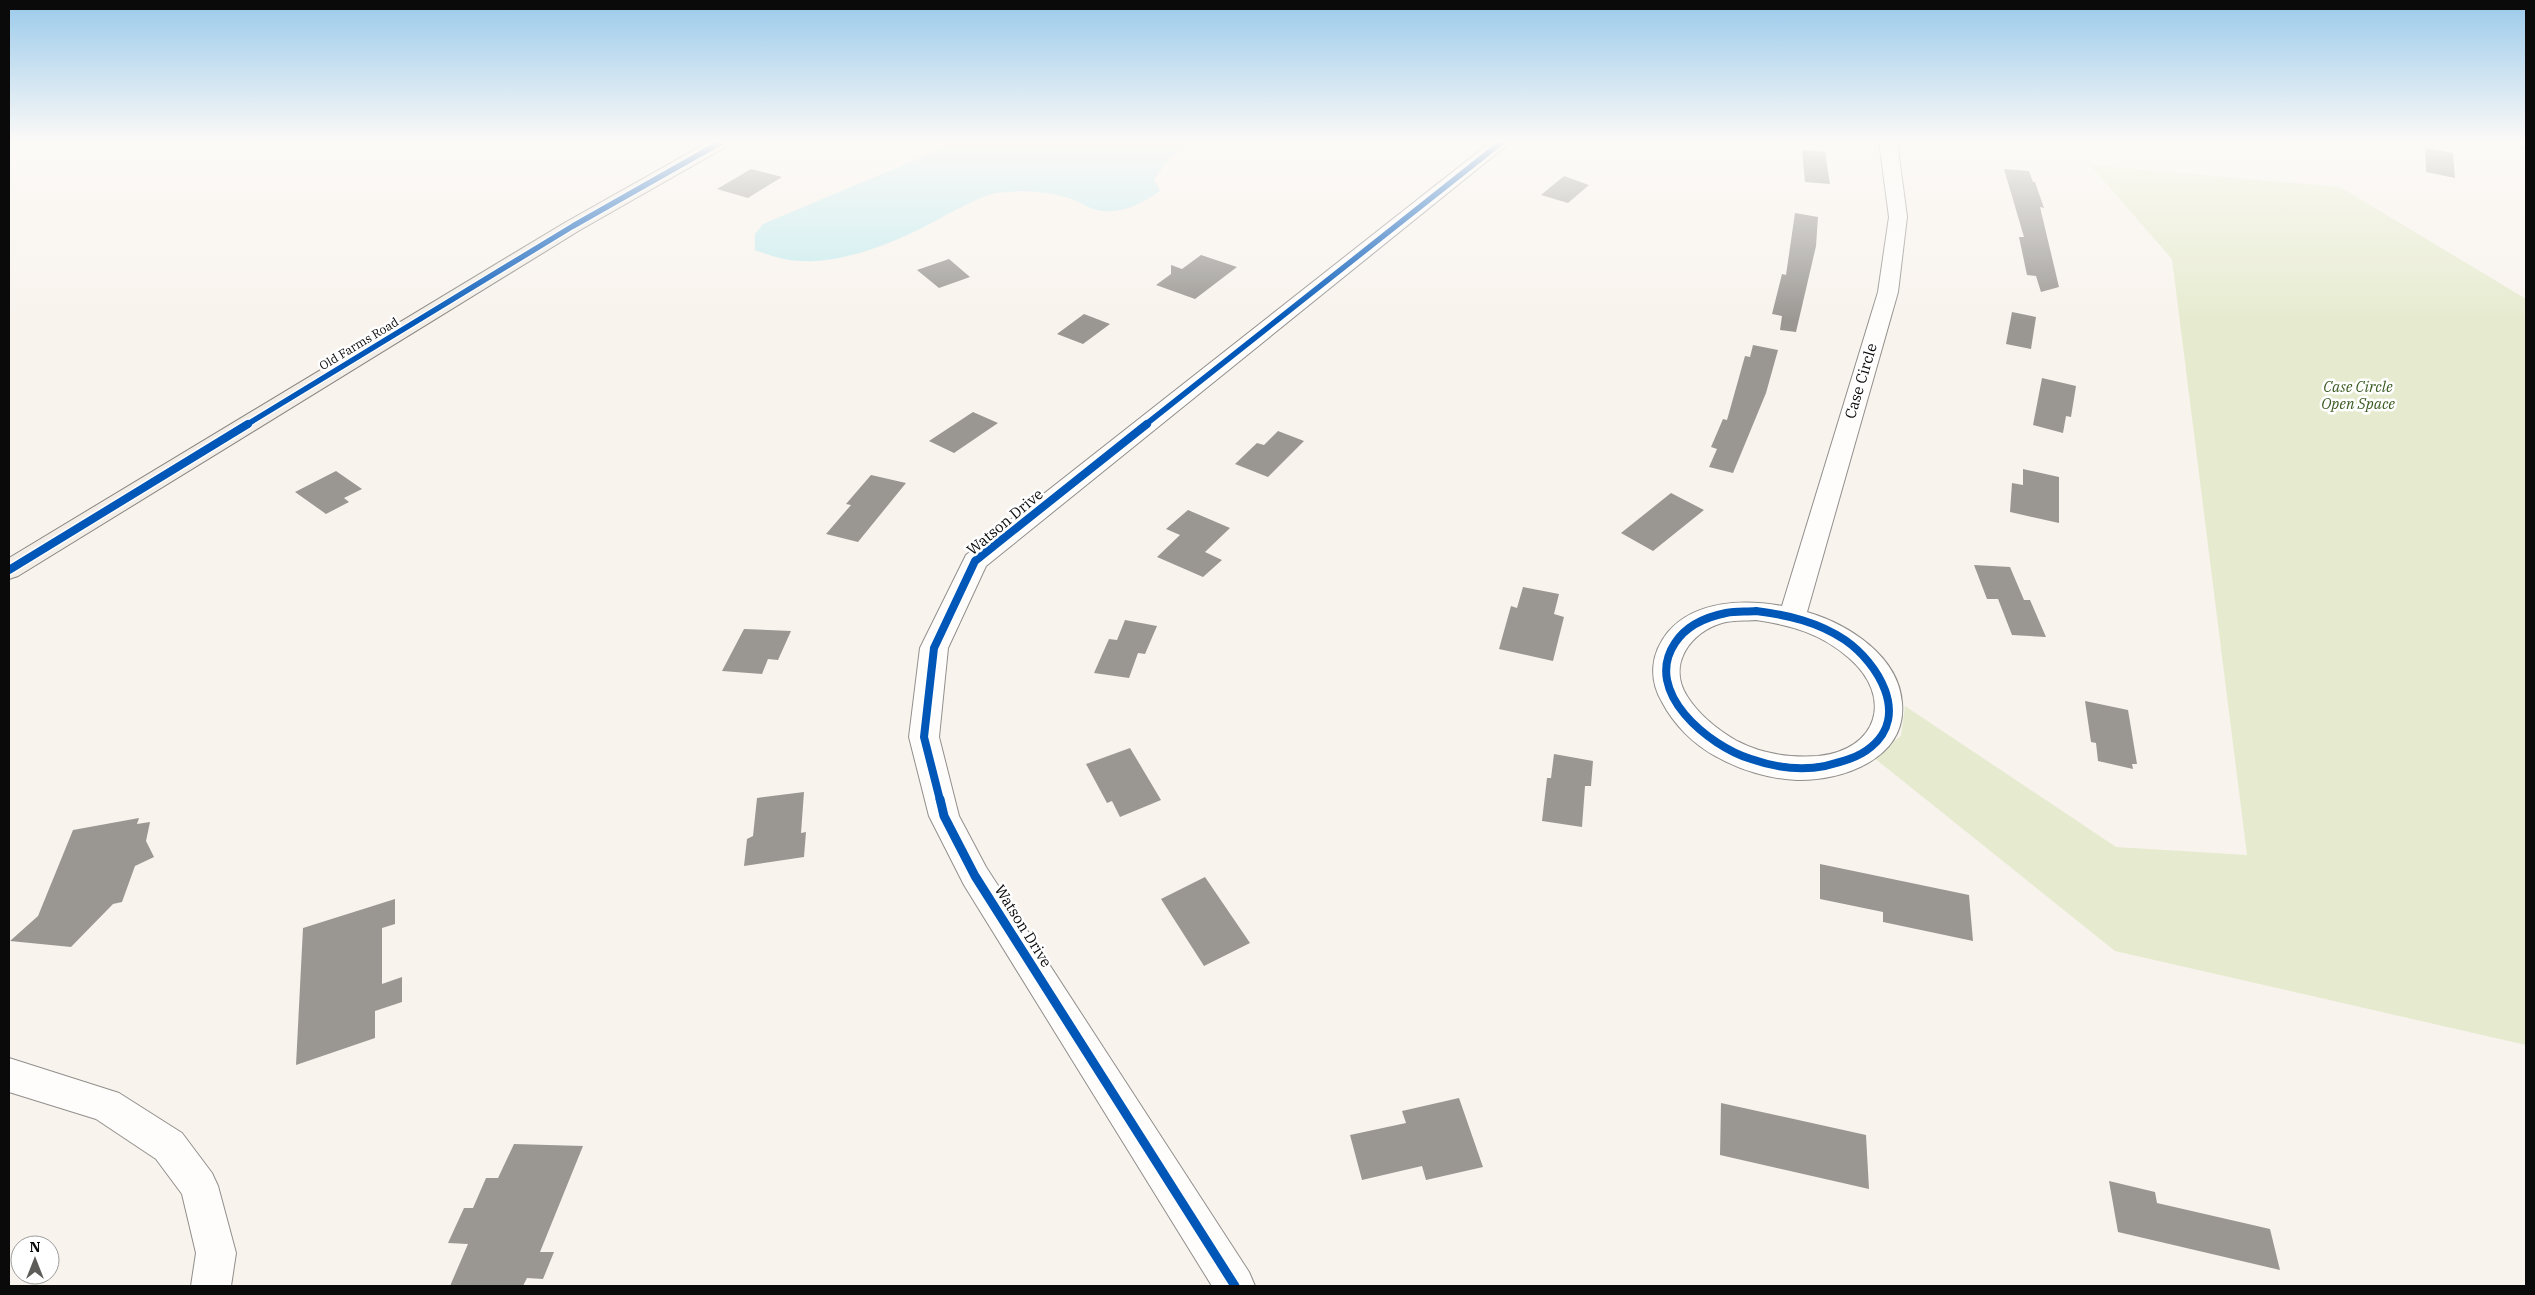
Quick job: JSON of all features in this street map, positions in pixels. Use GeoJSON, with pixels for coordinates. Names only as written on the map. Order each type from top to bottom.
{"type":"FeatureCollection","features":[{"type":"Feature","properties":{"kind":"street","name":"Old Farms Road"},"geometry":{"type":"LineString","coordinates":[[9,570],[616,201]]}},
{"type":"Feature","properties":{"kind":"street","name":"Watson Drive"},"geometry":{"type":"LineString","coordinates":[[1235,1286],[975,876],[944,816],[924,737],[934,648],[975,561],[1427,201]]}},
{"type":"Feature","properties":{"kind":"street","name":"Case Circle"},"geometry":{"type":"LineString","coordinates":[[1792,616],[1888,292],[1898,217],[1896,201]]}},
{"type":"Feature","properties":{"kind":"street"},"geometry":{"type":"LineString","coordinates":[[1748,611],[1792,616],[1824,628],[1852,646],[1874,667],[1887,692],[1890,716],[1881,738],[1859,757],[1827,767],[1798,768],[1788,768],[1748,759],[1713,741],[1685,717],[1669,690],[1665,664],[1674,641],[1694,624],[1722,613],[1748,611]]}},
{"type":"Feature","properties":{"kind":"street"},"geometry":{"type":"LineString","coordinates":[[9,1075],[106,1105],[169,1146],[199,1186],[216,1253],[211,1286]]}},
{"type":"Feature","properties":{"kind":"green space","name":"Case Circle Open Space"},"geometry":{"type":"Polygon","coordinates":[[[2122,201],[2364,201],[2526,299],[2526,1045],[2115,951],[1873,757],[1901,736],[1905,706],[2116,847],[2247,855],[2172,259],[2122,201]]]}},
{"type":"Feature","properties":{"kind":"water"},"geometry":{"type":"Polygon","coordinates":[[[817,201],[974,201],[921,229],[888,243],[854,254],[819,261],[797,261],[779,258],[755,250],[755,234],[763,224],[817,201]]]}},
{"type":"Feature","properties":{"kind":"water"},"geometry":{"type":"Polygon","coordinates":[[[1077,201],[1143,201],[1120,210],[1102,211],[1077,201]]]}},
{"type":"Feature","properties":{"kind":"building"},"geometry":{"type":"Polygon","coordinates":[[[2014,201],[2042,201],[2044,208],[2040,207],[2059,287],[2041,292],[2036,276],[2027,275],[2019,237],[2024,237],[2014,201]]]}},
{"type":"Feature","properties":{"kind":"building"},"geometry":{"type":"Polygon","coordinates":[[[1795,213],[1818,217],[1816,246],[1796,332],[1780,330],[1782,316],[1772,314],[1782,274],[1786,275],[1795,213]]]}},
{"type":"Feature","properties":{"kind":"building"},"geometry":{"type":"Polygon","coordinates":[[[1201,255],[1237,267],[1195,299],[1156,285],[1171,274],[1171,265],[1182,269],[1201,255]]]}},
{"type":"Feature","properties":{"kind":"building"},"geometry":{"type":"Polygon","coordinates":[[[949,259],[970,277],[939,288],[917,270],[949,259]]]}},
{"type":"Feature","properties":{"kind":"building"},"geometry":{"type":"Polygon","coordinates":[[[2012,312],[2036,317],[2031,349],[2006,344],[2012,312]]]}},
{"type":"Feature","properties":{"kind":"building"},"geometry":{"type":"Polygon","coordinates":[[[1084,314],[1110,324],[1083,344],[1057,334],[1084,314]]]}},
{"type":"Feature","properties":{"kind":"building"},"geometry":{"type":"Polygon","coordinates":[[[1753,345],[1778,350],[1766,393],[1733,473],[1709,467],[1717,449],[1711,447],[1723,419],[1727,420],[1745,356],[1750,357],[1753,345]]]}},
{"type":"Feature","properties":{"kind":"building"},"geometry":{"type":"Polygon","coordinates":[[[2042,378],[2076,386],[2071,417],[2066,416],[2063,433],[2033,425],[2042,378]]]}},
{"type":"Feature","properties":{"kind":"building"},"geometry":{"type":"Polygon","coordinates":[[[973,412],[998,423],[954,453],[929,441],[973,412]]]}},
{"type":"Feature","properties":{"kind":"building"},"geometry":{"type":"Polygon","coordinates":[[[1278,431],[1304,441],[1268,477],[1235,464],[1257,443],[1264,445],[1278,431]]]}},
{"type":"Feature","properties":{"kind":"building"},"geometry":{"type":"Polygon","coordinates":[[[2023,469],[2059,477],[2059,523],[2010,512],[2012,483],[2023,485],[2023,469]]]}},
{"type":"Feature","properties":{"kind":"building"},"geometry":{"type":"Polygon","coordinates":[[[336,471],[362,489],[344,498],[349,502],[326,514],[295,492],[336,471]]]}},
{"type":"Feature","properties":{"kind":"building"},"geometry":{"type":"Polygon","coordinates":[[[871,475],[906,483],[858,542],[826,534],[851,505],[846,504],[871,475]]]}},
{"type":"Feature","properties":{"kind":"building"},"geometry":{"type":"Polygon","coordinates":[[[1671,493],[1704,510],[1653,551],[1621,533],[1671,493]]]}},
{"type":"Feature","properties":{"kind":"building"},"geometry":{"type":"Polygon","coordinates":[[[1188,510],[1230,528],[1205,552],[1222,560],[1203,577],[1157,557],[1180,535],[1166,529],[1188,510]]]}},
{"type":"Feature","properties":{"kind":"building"},"geometry":{"type":"Polygon","coordinates":[[[1974,565],[2010,567],[2024,600],[2030,600],[2046,637],[2012,635],[1998,599],[1987,599],[1974,565]]]}},
{"type":"Feature","properties":{"kind":"building"},"geometry":{"type":"Polygon","coordinates":[[[1523,587],[1559,594],[1554,614],[1564,617],[1553,661],[1499,649],[1511,606],[1517,608],[1523,587]]]}},
{"type":"Feature","properties":{"kind":"building"},"geometry":{"type":"Polygon","coordinates":[[[1125,620],[1157,626],[1145,654],[1138,653],[1129,678],[1094,673],[1109,639],[1117,640],[1125,620]]]}},
{"type":"Feature","properties":{"kind":"building"},"geometry":{"type":"Polygon","coordinates":[[[744,629],[791,631],[778,660],[768,659],[762,674],[722,671],[744,629]]]}},
{"type":"Feature","properties":{"kind":"building"},"geometry":{"type":"Polygon","coordinates":[[[2085,701],[2128,710],[2137,764],[2132,764],[2133,769],[2098,761],[2096,743],[2091,742],[2085,701]]]}},
{"type":"Feature","properties":{"kind":"building"},"geometry":{"type":"Polygon","coordinates":[[[1130,748],[1161,800],[1120,817],[1112,801],[1107,803],[1086,764],[1130,748]]]}},
{"type":"Feature","properties":{"kind":"building"},"geometry":{"type":"Polygon","coordinates":[[[1554,754],[1593,761],[1591,786],[1585,786],[1582,827],[1542,821],[1547,778],[1551,778],[1554,754]]]}},
{"type":"Feature","properties":{"kind":"building"},"geometry":{"type":"Polygon","coordinates":[[[804,792],[801,833],[806,832],[804,857],[744,866],[747,839],[753,836],[757,798],[804,792]]]}},
{"type":"Feature","properties":{"kind":"building"},"geometry":{"type":"Polygon","coordinates":[[[139,818],[137,824],[150,822],[146,841],[154,857],[135,866],[122,902],[113,904],[71,947],[10,941],[38,916],[73,830],[139,818]]]}},
{"type":"Feature","properties":{"kind":"building"},"geometry":{"type":"Polygon","coordinates":[[[1820,864],[1969,895],[1973,941],[1883,922],[1883,912],[1820,899],[1820,864]]]}},
{"type":"Feature","properties":{"kind":"building"},"geometry":{"type":"Polygon","coordinates":[[[1205,877],[1250,943],[1204,966],[1161,899],[1205,877]]]}},
{"type":"Feature","properties":{"kind":"building"},"geometry":{"type":"Polygon","coordinates":[[[395,899],[395,924],[382,928],[382,984],[402,977],[402,1002],[375,1011],[375,1038],[296,1065],[303,928],[395,899]]]}},
{"type":"Feature","properties":{"kind":"building"},"geometry":{"type":"Polygon","coordinates":[[[1459,1098],[1483,1167],[1426,1180],[1422,1166],[1362,1180],[1350,1135],[1406,1123],[1402,1111],[1459,1098]]]}},
{"type":"Feature","properties":{"kind":"building"},"geometry":{"type":"Polygon","coordinates":[[[1721,1103],[1866,1135],[1869,1189],[1720,1155],[1721,1103]]]}},
{"type":"Feature","properties":{"kind":"building"},"geometry":{"type":"Polygon","coordinates":[[[514,1144],[583,1146],[540,1252],[554,1252],[543,1279],[527,1278],[523,1286],[450,1286],[468,1244],[448,1243],[464,1208],[473,1208],[486,1178],[498,1178],[514,1144]]]}},
{"type":"Feature","properties":{"kind":"building"},"geometry":{"type":"Polygon","coordinates":[[[2109,1181],[2155,1192],[2157,1203],[2270,1229],[2280,1270],[2118,1232],[2109,1181]]]}},
{"type":"Feature","properties":{"kind":"cycle path"},"geometry":{"type":"LineString","coordinates":[[9,570],[616,201]]}},
{"type":"Feature","properties":{"kind":"cycle path"},"geometry":{"type":"LineString","coordinates":[[1235,1286],[975,876],[944,816],[924,737],[934,648],[975,561],[1427,201]]}},
{"type":"Feature","properties":{"kind":"cycle path"},"geometry":{"type":"LineString","coordinates":[[1756,611],[1791,617],[1817,625],[1846,641],[1870,663],[1883,684],[1888,699],[1889,713],[1886,726],[1880,737],[1871,747],[1858,756],[1820,767],[1796,768],[1772,765],[1749,759],[1727,749],[1707,736],[1690,721],[1670,690],[1666,672],[1670,652],[1678,638],[1691,627],[1714,616],[1726,613],[1756,611]]}}]}
